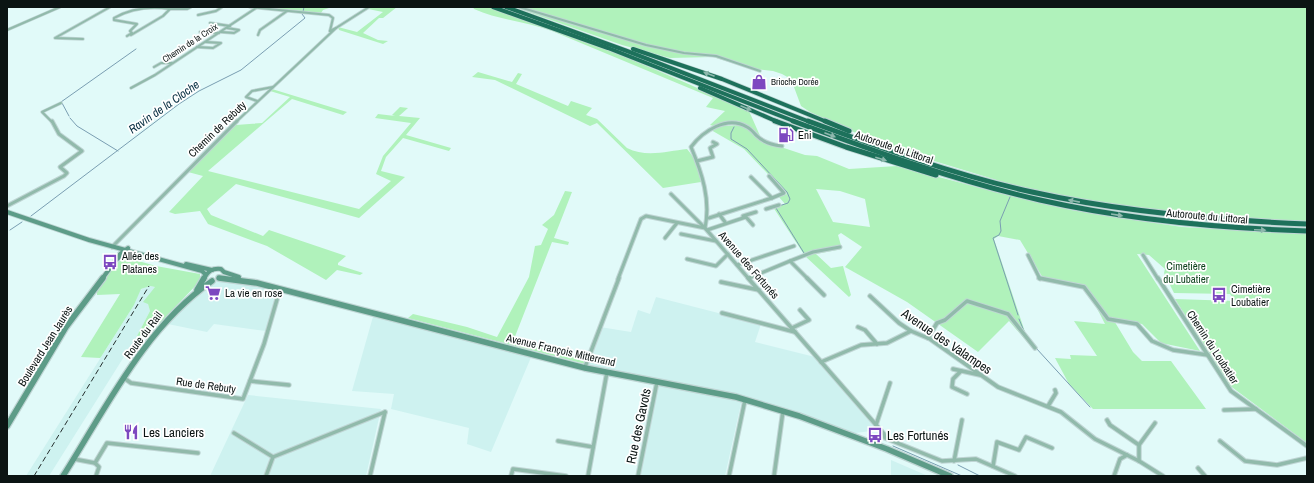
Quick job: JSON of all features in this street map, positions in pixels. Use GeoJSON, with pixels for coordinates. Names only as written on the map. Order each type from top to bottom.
{"type":"FeatureCollection","features":[{"type":"Feature","properties":{"kind":"highway","name":"Autoroute du Littoral"},"geometry":{"type":"LineString","coordinates":[[493,7],[608,48],[827,134],[921,166],[998,189],[1092,211],[1154,220],[1208,226],[1307,231]]}},
{"type":"Feature","properties":{"kind":"highway","name":"Autoroute du Littoral"},"geometry":{"type":"LineString","coordinates":[[506,7],[670,60],[805,112],[860,136],[960,172],[1070,200],[1150,214],[1214,220],[1307,224]]}},
{"type":"Feature","properties":{"kind":"main road"},"geometry":{"type":"LineString","coordinates":[[7,212],[70,234],[202,271],[206,281],[212,281]]}},
{"type":"Feature","properties":{"kind":"main road"},"geometry":{"type":"LineString","coordinates":[[127,250],[212,270]]}},
{"type":"Feature","properties":{"kind":"main road","name":"Boulevard Jean Jaurès"},"geometry":{"type":"LineString","coordinates":[[7,426],[66,327],[116,260],[127,250]]}},
{"type":"Feature","properties":{"kind":"main road"},"geometry":{"type":"LineString","coordinates":[[204,276],[212,270],[218,268],[224,272],[257,283]]}},
{"type":"Feature","properties":{"kind":"main road"},"geometry":{"type":"LineString","coordinates":[[219,278],[224,272]]}},
{"type":"Feature","properties":{"kind":"main road","name":"Route du Rail"},"geometry":{"type":"LineString","coordinates":[[188,300],[202,283],[204,276]]}},
{"type":"Feature","properties":{"kind":"main road"},"geometry":{"type":"LineString","coordinates":[[219,278],[257,283]]}},
{"type":"Feature","properties":{"kind":"main road","name":"Route du Rail"},"geometry":{"type":"LineString","coordinates":[[63,476],[124,378],[159,328],[188,300],[212,281],[219,278]]}},
{"type":"Feature","properties":{"kind":"main road","name":"Avenue François Mitterrand"},"geometry":{"type":"LineString","coordinates":[[257,283],[585,368],[658,381],[745,400],[783,411],[860,438],[936,473],[950,476]]}},
{"type":"Feature","properties":{"kind":"street"},"geometry":{"type":"LineString","coordinates":[[7,30],[60,7]]}},
{"type":"Feature","properties":{"kind":"street"},"geometry":{"type":"LineString","coordinates":[[83,39],[55,38],[110,7]]}},
{"type":"Feature","properties":{"kind":"street"},"geometry":{"type":"LineString","coordinates":[[127,36],[132,33],[130,31],[137,24],[124,23],[113,19],[125,12],[141,8],[186,9],[192,7]]}},
{"type":"Feature","properties":{"kind":"street"},"geometry":{"type":"LineString","coordinates":[[198,15],[216,11],[222,7]]}},
{"type":"Feature","properties":{"kind":"street"},"geometry":{"type":"LineString","coordinates":[[250,7],[331,16],[333,19],[330,32]]}},
{"type":"Feature","properties":{"kind":"street","name":"Chemin de Rebuty"},"geometry":{"type":"LineString","coordinates":[[113,246],[258,101],[330,32],[369,7]]}},
{"type":"Feature","properties":{"kind":"street"},"geometry":{"type":"LineString","coordinates":[[519,7],[640,44],[677,52],[721,57],[760,71]]}},
{"type":"Feature","properties":{"kind":"street"},"geometry":{"type":"LineString","coordinates":[[135,13],[141,8]]}},
{"type":"Feature","properties":{"kind":"street","name":"Chemin de la Croix"},"geometry":{"type":"LineString","coordinates":[[131,88],[220,33],[256,8]]}},
{"type":"Feature","properties":{"kind":"street"},"geometry":{"type":"LineString","coordinates":[[131,35],[161,17],[170,9]]}},
{"type":"Feature","properties":{"kind":"street"},"geometry":{"type":"LineString","coordinates":[[258,34],[260,30],[287,11]]}},
{"type":"Feature","properties":{"kind":"street"},"geometry":{"type":"LineString","coordinates":[[200,32],[234,33],[239,30],[210,23]]}},
{"type":"Feature","properties":{"kind":"street"},"geometry":{"type":"LineString","coordinates":[[197,47],[213,48],[221,44],[205,42]]}},
{"type":"Feature","properties":{"kind":"street"},"geometry":{"type":"LineString","coordinates":[[154,67],[161,63],[173,63]]}},
{"type":"Feature","properties":{"kind":"street"},"geometry":{"type":"LineString","coordinates":[[258,101],[246,97],[252,91],[273,87]]}},
{"type":"Feature","properties":{"kind":"street"},"geometry":{"type":"LineString","coordinates":[[7,206],[64,176],[67,173],[60,167],[82,152],[58,133],[51,119],[42,112],[61,102]]}},
{"type":"Feature","properties":{"kind":"street"},"geometry":{"type":"LineString","coordinates":[[706,229],[709,218],[702,175],[691,147],[696,139],[707,130],[724,125],[743,125],[748,127],[760,139],[782,146]]}},
{"type":"Feature","properties":{"kind":"street"},"geometry":{"type":"LineString","coordinates":[[697,161],[713,157],[710,148],[716,144],[713,142]]}},
{"type":"Feature","properties":{"kind":"street"},"geometry":{"type":"LineString","coordinates":[[709,218],[784,193],[769,176]]}},
{"type":"Feature","properties":{"kind":"street"},"geometry":{"type":"LineString","coordinates":[[751,177],[772,198]]}},
{"type":"Feature","properties":{"kind":"street"},"geometry":{"type":"LineString","coordinates":[[671,194],[706,229]]}},
{"type":"Feature","properties":{"kind":"street"},"geometry":{"type":"LineString","coordinates":[[766,200],[773,207]]}},
{"type":"Feature","properties":{"kind":"street"},"geometry":{"type":"LineString","coordinates":[[766,209],[779,205]]}},
{"type":"Feature","properties":{"kind":"street"},"geometry":{"type":"LineString","coordinates":[[743,207],[750,214]]}},
{"type":"Feature","properties":{"kind":"street"},"geometry":{"type":"LineString","coordinates":[[743,216],[756,212]]}},
{"type":"Feature","properties":{"kind":"street"},"geometry":{"type":"LineString","coordinates":[[719,214],[725,222]]}},
{"type":"Feature","properties":{"kind":"street","name":"Avenue des Fortunés"},"geometry":{"type":"LineString","coordinates":[[585,368],[641,218],[646,216],[706,229],[884,434],[885,438],[942,461],[954,461]]}},
{"type":"Feature","properties":{"kind":"street"},"geometry":{"type":"LineString","coordinates":[[706,229],[746,217],[753,225]]}},
{"type":"Feature","properties":{"kind":"street"},"geometry":{"type":"LineString","coordinates":[[719,224],[732,220]]}},
{"type":"Feature","properties":{"kind":"street"},"geometry":{"type":"LineString","coordinates":[[665,238],[678,223]]}},
{"type":"Feature","properties":{"kind":"street"},"geometry":{"type":"LineString","coordinates":[[681,234],[716,241]]}},
{"type":"Feature","properties":{"kind":"street"},"geometry":{"type":"LineString","coordinates":[[737,265],[794,246]]}},
{"type":"Feature","properties":{"kind":"street"},"geometry":{"type":"LineString","coordinates":[[749,278],[813,252],[840,247]]}},
{"type":"Feature","properties":{"kind":"street"},"geometry":{"type":"LineString","coordinates":[[687,260],[716,266],[728,254]]}},
{"type":"Feature","properties":{"kind":"street"},"geometry":{"type":"LineString","coordinates":[[1028,255],[1040,279],[1084,287],[1108,319],[1137,324],[1152,341],[1173,350],[1208,355]]}},
{"type":"Feature","properties":{"kind":"street","name":"Chemin du Loubatier"},"geometry":{"type":"LineString","coordinates":[[1142,255],[1231,391],[1307,446]]}},
{"type":"Feature","properties":{"kind":"street"},"geometry":{"type":"LineString","coordinates":[[790,261],[824,295]]}},
{"type":"Feature","properties":{"kind":"street"},"geometry":{"type":"LineString","coordinates":[[721,282],[759,290]]}},
{"type":"Feature","properties":{"kind":"street","name":"Rue de Rebuty"},"geometry":{"type":"LineString","coordinates":[[124,378],[131,383],[243,399],[264,344],[280,289]]}},
{"type":"Feature","properties":{"kind":"street","name":"Avenue des Valampes"},"geometry":{"type":"LineString","coordinates":[[870,296],[911,331],[928,338],[998,387],[1061,412],[1095,438],[1127,454],[1163,476]]}},
{"type":"Feature","properties":{"kind":"street"},"geometry":{"type":"LineString","coordinates":[[928,338],[937,323],[945,320],[967,301],[1008,314],[1035,348]]}},
{"type":"Feature","properties":{"kind":"street"},"geometry":{"type":"LineString","coordinates":[[792,328],[809,320],[800,310]]}},
{"type":"Feature","properties":{"kind":"street"},"geometry":{"type":"LineString","coordinates":[[722,313],[795,332]]}},
{"type":"Feature","properties":{"kind":"street"},"geometry":{"type":"LineString","coordinates":[[858,328],[865,330],[877,344]]}},
{"type":"Feature","properties":{"kind":"street"},"geometry":{"type":"LineString","coordinates":[[821,362],[836,357],[861,345],[887,343],[911,331]]}},
{"type":"Feature","properties":{"kind":"street"},"geometry":{"type":"LineString","coordinates":[[953,369],[982,376]]}},
{"type":"Feature","properties":{"kind":"street"},"geometry":{"type":"LineString","coordinates":[[961,371],[953,379],[952,387],[967,394]]}},
{"type":"Feature","properties":{"kind":"street"},"geometry":{"type":"LineString","coordinates":[[588,476],[607,372]]}},
{"type":"Feature","properties":{"kind":"street"},"geometry":{"type":"LineString","coordinates":[[250,381],[290,385]]}},
{"type":"Feature","properties":{"kind":"street","name":"Rue des Gavots"},"geometry":{"type":"LineString","coordinates":[[638,476],[658,381]]}},
{"type":"Feature","properties":{"kind":"street"},"geometry":{"type":"LineString","coordinates":[[876,425],[890,383]]}},
{"type":"Feature","properties":{"kind":"street"},"geometry":{"type":"LineString","coordinates":[[1048,406],[1056,393],[1055,390]]}},
{"type":"Feature","properties":{"kind":"street"},"geometry":{"type":"LineString","coordinates":[[729,476],[745,400]]}},
{"type":"Feature","properties":{"kind":"street"},"geometry":{"type":"LineString","coordinates":[[1224,410],[1256,409]]}},
{"type":"Feature","properties":{"kind":"street"},"geometry":{"type":"LineString","coordinates":[[774,476],[783,411]]}},
{"type":"Feature","properties":{"kind":"street"},"geometry":{"type":"LineString","coordinates":[[266,476],[273,457],[385,412],[370,476]]}},
{"type":"Feature","properties":{"kind":"street"},"geometry":{"type":"LineString","coordinates":[[962,420],[954,461],[976,460],[1014,476]]}},
{"type":"Feature","properties":{"kind":"street"},"geometry":{"type":"LineString","coordinates":[[1106,420],[1110,425],[1139,445]]}},
{"type":"Feature","properties":{"kind":"street"},"geometry":{"type":"LineString","coordinates":[[1139,461],[1139,445],[1155,423]]}},
{"type":"Feature","properties":{"kind":"street"},"geometry":{"type":"LineString","coordinates":[[234,433],[273,457]]}},
{"type":"Feature","properties":{"kind":"street"},"geometry":{"type":"LineString","coordinates":[[993,466],[997,442],[1019,450],[1026,437],[1052,448]]}},
{"type":"Feature","properties":{"kind":"street"},"geometry":{"type":"LineString","coordinates":[[558,441],[593,447]]}},
{"type":"Feature","properties":{"kind":"street"},"geometry":{"type":"LineString","coordinates":[[1220,441],[1245,462],[1276,465],[1307,458]]}},
{"type":"Feature","properties":{"kind":"street"},"geometry":{"type":"LineString","coordinates":[[95,463],[107,443],[198,453]]}},
{"type":"Feature","properties":{"kind":"street"},"geometry":{"type":"LineString","coordinates":[[1114,476],[1120,459],[1127,454]]}},
{"type":"Feature","properties":{"kind":"street"},"geometry":{"type":"LineString","coordinates":[[74,459],[95,463],[99,467],[96,476]]}},
{"type":"Feature","properties":{"kind":"street"},"geometry":{"type":"LineString","coordinates":[[1198,468],[1205,476]]}},
{"type":"Feature","properties":{"kind":"street"},"geometry":{"type":"LineString","coordinates":[[511,476],[513,469],[566,476]]}},
{"type":"Feature","properties":{"kind":"shaded area"},"geometry":{"type":"Polygon","coordinates":[[[217,280],[279,289],[266,331],[214,324],[207,332],[163,323],[212,281],[217,280]]]}},
{"type":"Feature","properties":{"kind":"shaded area"},"geometry":{"type":"Polygon","coordinates":[[[148,286],[155,287],[148,304],[150,311],[137,336],[49,476],[26,476],[134,305],[140,290],[148,286]]]}},
{"type":"Feature","properties":{"kind":"shaded area"},"geometry":{"type":"Polygon","coordinates":[[[656,297],[761,324],[755,342],[815,357],[878,430],[848,434],[742,399],[725,476],[638,476],[657,381],[585,368],[600,327],[631,332],[638,310],[650,314],[656,297]]]}},
{"type":"Feature","properties":{"kind":"shaded area"},"geometry":{"type":"Polygon","coordinates":[[[374,313],[532,355],[491,452],[467,444],[469,428],[391,409],[394,394],[352,391],[374,313]]]}},
{"type":"Feature","properties":{"kind":"shaded area"},"geometry":{"type":"Polygon","coordinates":[[[248,395],[381,409],[366,476],[210,476],[248,395]]]}},
{"type":"Feature","properties":{"kind":"shaded area"},"geometry":{"type":"Polygon","coordinates":[[[891,460],[928,476],[891,476],[891,460]]]}},
{"type":"Feature","properties":{"kind":"green space"},"geometry":{"type":"Polygon","coordinates":[[[373,7],[397,7],[383,18],[379,18],[363,33],[378,40],[388,41],[383,44],[339,30],[338,27],[357,32],[383,12],[368,9],[373,7]]]}},
{"type":"Feature","properties":{"kind":"green space"},"geometry":{"type":"Polygon","coordinates":[[[473,7],[488,7],[585,41],[649,67],[749,111],[761,138],[745,126],[737,124],[716,126],[710,125],[725,111],[706,107],[713,98],[552,31],[493,16],[474,9],[473,7]]]}},
{"type":"Feature","properties":{"kind":"green space"},"geometry":{"type":"Polygon","coordinates":[[[514,7],[1307,7],[1307,221],[1264,220],[1143,211],[1020,187],[921,157],[856,133],[810,112],[801,106],[791,79],[782,74],[773,71],[748,68],[713,57],[670,58],[622,45],[514,7]]]}},
{"type":"Feature","properties":{"kind":"green space"},"geometry":{"type":"Polygon","coordinates":[[[265,8],[329,8],[323,10],[321,13],[265,8]]]}},
{"type":"Feature","properties":{"kind":"green space"},"geometry":{"type":"Polygon","coordinates":[[[478,72],[512,82],[518,73],[522,74],[516,84],[568,106],[571,101],[592,108],[586,115],[597,119],[627,148],[634,151],[642,153],[657,153],[687,149],[697,164],[701,182],[663,188],[597,123],[590,126],[495,80],[472,77],[478,72]]]}},
{"type":"Feature","properties":{"kind":"green space"},"geometry":{"type":"Polygon","coordinates":[[[272,89],[347,112],[343,115],[292,99],[208,171],[359,209],[391,181],[376,174],[383,156],[411,123],[375,118],[378,114],[395,116],[392,115],[400,107],[408,108],[399,116],[420,118],[406,135],[451,148],[449,151],[403,138],[386,157],[381,171],[405,177],[359,218],[236,184],[207,209],[211,215],[263,236],[269,230],[346,256],[338,263],[338,265],[363,273],[360,275],[337,270],[326,280],[267,246],[208,224],[200,211],[175,214],[169,212],[203,176],[188,172],[236,125],[262,123],[290,97],[270,91],[272,89]]]}},
{"type":"Feature","properties":{"kind":"green space","name":"Cimetière du Lubatier"},"geometry":{"type":"Polygon","coordinates":[[[740,125],[746,127],[760,140],[805,155],[817,156],[849,169],[897,166],[1071,210],[1182,227],[1307,234],[1307,443],[1229,385],[1175,299],[1235,301],[1230,294],[1174,293],[1164,273],[1165,269],[1149,255],[1137,254],[1200,351],[1161,343],[1142,324],[1113,319],[1133,352],[1142,361],[1171,361],[1206,409],[1093,409],[1069,384],[1055,358],[1071,359],[1070,355],[1097,356],[1074,321],[1105,324],[1085,285],[1043,278],[1020,240],[998,236],[994,239],[1026,335],[1036,349],[1034,350],[1009,321],[978,352],[907,302],[845,267],[862,247],[841,233],[838,235],[842,249],[816,254],[831,268],[843,266],[851,295],[849,297],[805,256],[773,207],[785,204],[779,197],[787,194],[744,149],[711,130],[723,126],[740,125]],[[816,189],[833,222],[870,227],[865,199],[840,191],[816,189]]]}},
{"type":"Feature","properties":{"kind":"green space"},"geometry":{"type":"Polygon","coordinates":[[[565,191],[572,192],[554,238],[569,242],[568,245],[552,242],[514,339],[583,360],[585,364],[408,318],[413,314],[467,327],[497,337],[529,277],[535,246],[541,245],[548,229],[542,225],[554,215],[565,191]]]}},
{"type":"Feature","properties":{"kind":"green space"},"geometry":{"type":"Polygon","coordinates":[[[128,258],[156,266],[200,274],[200,281],[157,326],[153,326],[145,335],[137,336],[150,311],[148,304],[143,302],[155,287],[150,286],[141,289],[134,305],[101,357],[81,357],[120,294],[97,295],[97,291],[117,262],[128,258]]]}},
{"type":"Feature","properties":{"kind":"waterway","name":"Ravin de la Cloche"},"geometry":{"type":"LineString","coordinates":[[303,12],[304,7]]}},
{"type":"Feature","properties":{"kind":"waterway","name":"Ravin de la Cloche"},"geometry":{"type":"LineString","coordinates":[[117,151],[179,104],[199,91],[241,70],[305,18],[302,14]]}},
{"type":"Feature","properties":{"kind":"waterway"},"geometry":{"type":"LineString","coordinates":[[61,102],[136,49]]}},
{"type":"Feature","properties":{"kind":"waterway"},"geometry":{"type":"LineString","coordinates":[[62,103],[69,116]]}},
{"type":"Feature","properties":{"kind":"waterway"},"geometry":{"type":"LineString","coordinates":[[70,118],[77,126],[117,151]]}},
{"type":"Feature","properties":{"kind":"waterway"},"geometry":{"type":"LineString","coordinates":[[734,127],[731,133],[731,139],[747,149],[787,192],[790,199],[788,203],[779,206]]}},
{"type":"Feature","properties":{"kind":"waterway","name":"Ravin de la Cloche"},"geometry":{"type":"LineString","coordinates":[[31,216],[117,151]]}},
{"type":"Feature","properties":{"kind":"waterway"},"geometry":{"type":"LineString","coordinates":[[1010,197],[1000,221],[1001,231],[999,235],[993,238],[1018,315]]}},
{"type":"Feature","properties":{"kind":"waterway"},"geometry":{"type":"LineString","coordinates":[[776,208],[804,253]]}},
{"type":"Feature","properties":{"kind":"waterway","name":"Ravin de la Cloche"},"geometry":{"type":"LineString","coordinates":[[10,230],[22,222]]}},
{"type":"Feature","properties":{"kind":"waterway"},"geometry":{"type":"LineString","coordinates":[[1019,319],[1024,331]]}},
{"type":"Feature","properties":{"kind":"waterway"},"geometry":{"type":"LineString","coordinates":[[1036,348],[1090,407]]}},
{"type":"Feature","properties":{"kind":"waterway"},"geometry":{"type":"LineString","coordinates":[[893,446],[962,476]]}},
{"type":"Feature","properties":{"kind":"waterway"},"geometry":{"type":"LineString","coordinates":[[958,465],[980,476]]}},
{"type":"Feature","properties":{"kind":"railway"},"geometry":{"type":"LineString","coordinates":[[34,476],[149,286]]}},
{"type":"Feature","properties":{"kind":"place","name":"Brioche Dorée"},"geometry":{"type":"Point","coordinates":[759,82]}},
{"type":"Feature","properties":{"kind":"place","name":"Eni"},"geometry":{"type":"Point","coordinates":[786,135]}},
{"type":"Feature","properties":{"kind":"place","name":"Allée des Platanes"},"geometry":{"type":"Point","coordinates":[110,262]}},
{"type":"Feature","properties":{"kind":"place","name":"La vie en rose"},"geometry":{"type":"Point","coordinates":[213,293]}},
{"type":"Feature","properties":{"kind":"place","name":"Cimetière Loubatier"},"geometry":{"type":"Point","coordinates":[1219,295]}},
{"type":"Feature","properties":{"kind":"place","name":"Les Lanciers"},"geometry":{"type":"Point","coordinates":[131,432]}},
{"type":"Feature","properties":{"kind":"place","name":"Les Fortunés"},"geometry":{"type":"Point","coordinates":[875,435]}}]}
